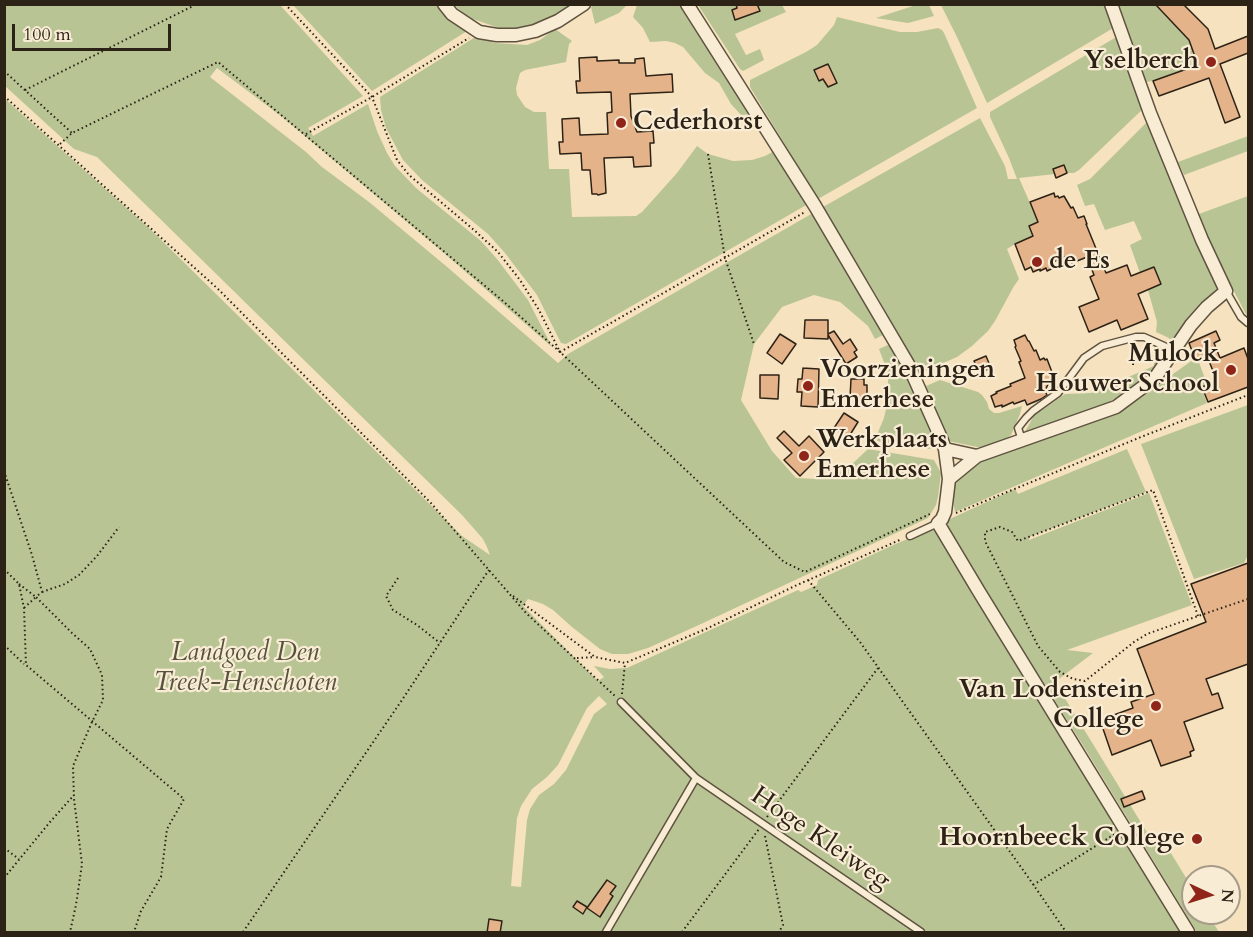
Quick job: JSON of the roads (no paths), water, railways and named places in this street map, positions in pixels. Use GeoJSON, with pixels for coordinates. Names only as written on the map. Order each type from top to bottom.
{"type":"FeatureCollection","features":[{"type":"Feature","properties":{"kind":"street"},"geometry":{"type":"LineString","coordinates":[[444,4],[452,14],[480,32],[497,35],[516,35],[535,31],[558,21],[584,4]]}},
{"type":"Feature","properties":{"kind":"street"},"geometry":{"type":"LineString","coordinates":[[687,4],[815,206],[908,364],[945,449],[949,479],[942,516],[978,590],[1188,933]]}},
{"type":"Feature","properties":{"kind":"street"},"geometry":{"type":"LineString","coordinates":[[949,479],[977,456],[1116,407],[1155,378],[1191,325],[1226,291],[1202,240],[1154,123],[1111,4]]}},
{"type":"Feature","properties":{"kind":"street"},"geometry":{"type":"LineString","coordinates":[[945,449],[977,456]]}},
{"type":"Feature","properties":{"kind":"lane"},"geometry":{"type":"LineString","coordinates":[[1226,291],[1241,317],[1248,323]]}},
{"type":"Feature","properties":{"kind":"lane"},"geometry":{"type":"LineString","coordinates":[[1022,441],[1018,428],[1026,418],[1058,393],[1084,358],[1102,346],[1144,337],[1173,350]]}},
{"type":"Feature","properties":{"kind":"lane"},"geometry":{"type":"LineString","coordinates":[[910,536],[942,516]]}},
{"type":"Feature","properties":{"kind":"lane","name":"Hoge Kleiweg"},"geometry":{"type":"LineString","coordinates":[[621,702],[696,778],[921,933]]}},
{"type":"Feature","properties":{"kind":"lane"},"geometry":{"type":"LineString","coordinates":[[606,933],[696,778]]}},
{"type":"Feature","properties":{"kind":"place","name":"Yselberch"},"geometry":{"type":"Point","coordinates":[1211,62]}},
{"type":"Feature","properties":{"kind":"place","name":"Cederhorst"},"geometry":{"type":"Point","coordinates":[621,123]}},
{"type":"Feature","properties":{"kind":"place","name":"de Es"},"geometry":{"type":"Point","coordinates":[1037,262]}},
{"type":"Feature","properties":{"kind":"place","name":"Mulock Houwer School"},"geometry":{"type":"Point","coordinates":[1231,370]}},
{"type":"Feature","properties":{"kind":"place","name":"Voorzieningen Emerhese"},"geometry":{"type":"Point","coordinates":[808,386]}},
{"type":"Feature","properties":{"kind":"place","name":"Werkplaats Emerhese"},"geometry":{"type":"Point","coordinates":[804,456]}},
{"type":"Feature","properties":{"kind":"place","name":"Van Lodenstein College"},"geometry":{"type":"Point","coordinates":[1156,706]}},
{"type":"Feature","properties":{"kind":"place","name":"Hoornbeeck College"},"geometry":{"type":"Point","coordinates":[1197,839]}},
{"type":"Feature","properties":{"kind":"park label","name":"Landgoed Den Treek-Henschoten"},"geometry":{"type":"Point","coordinates":[245,669]}}]}
